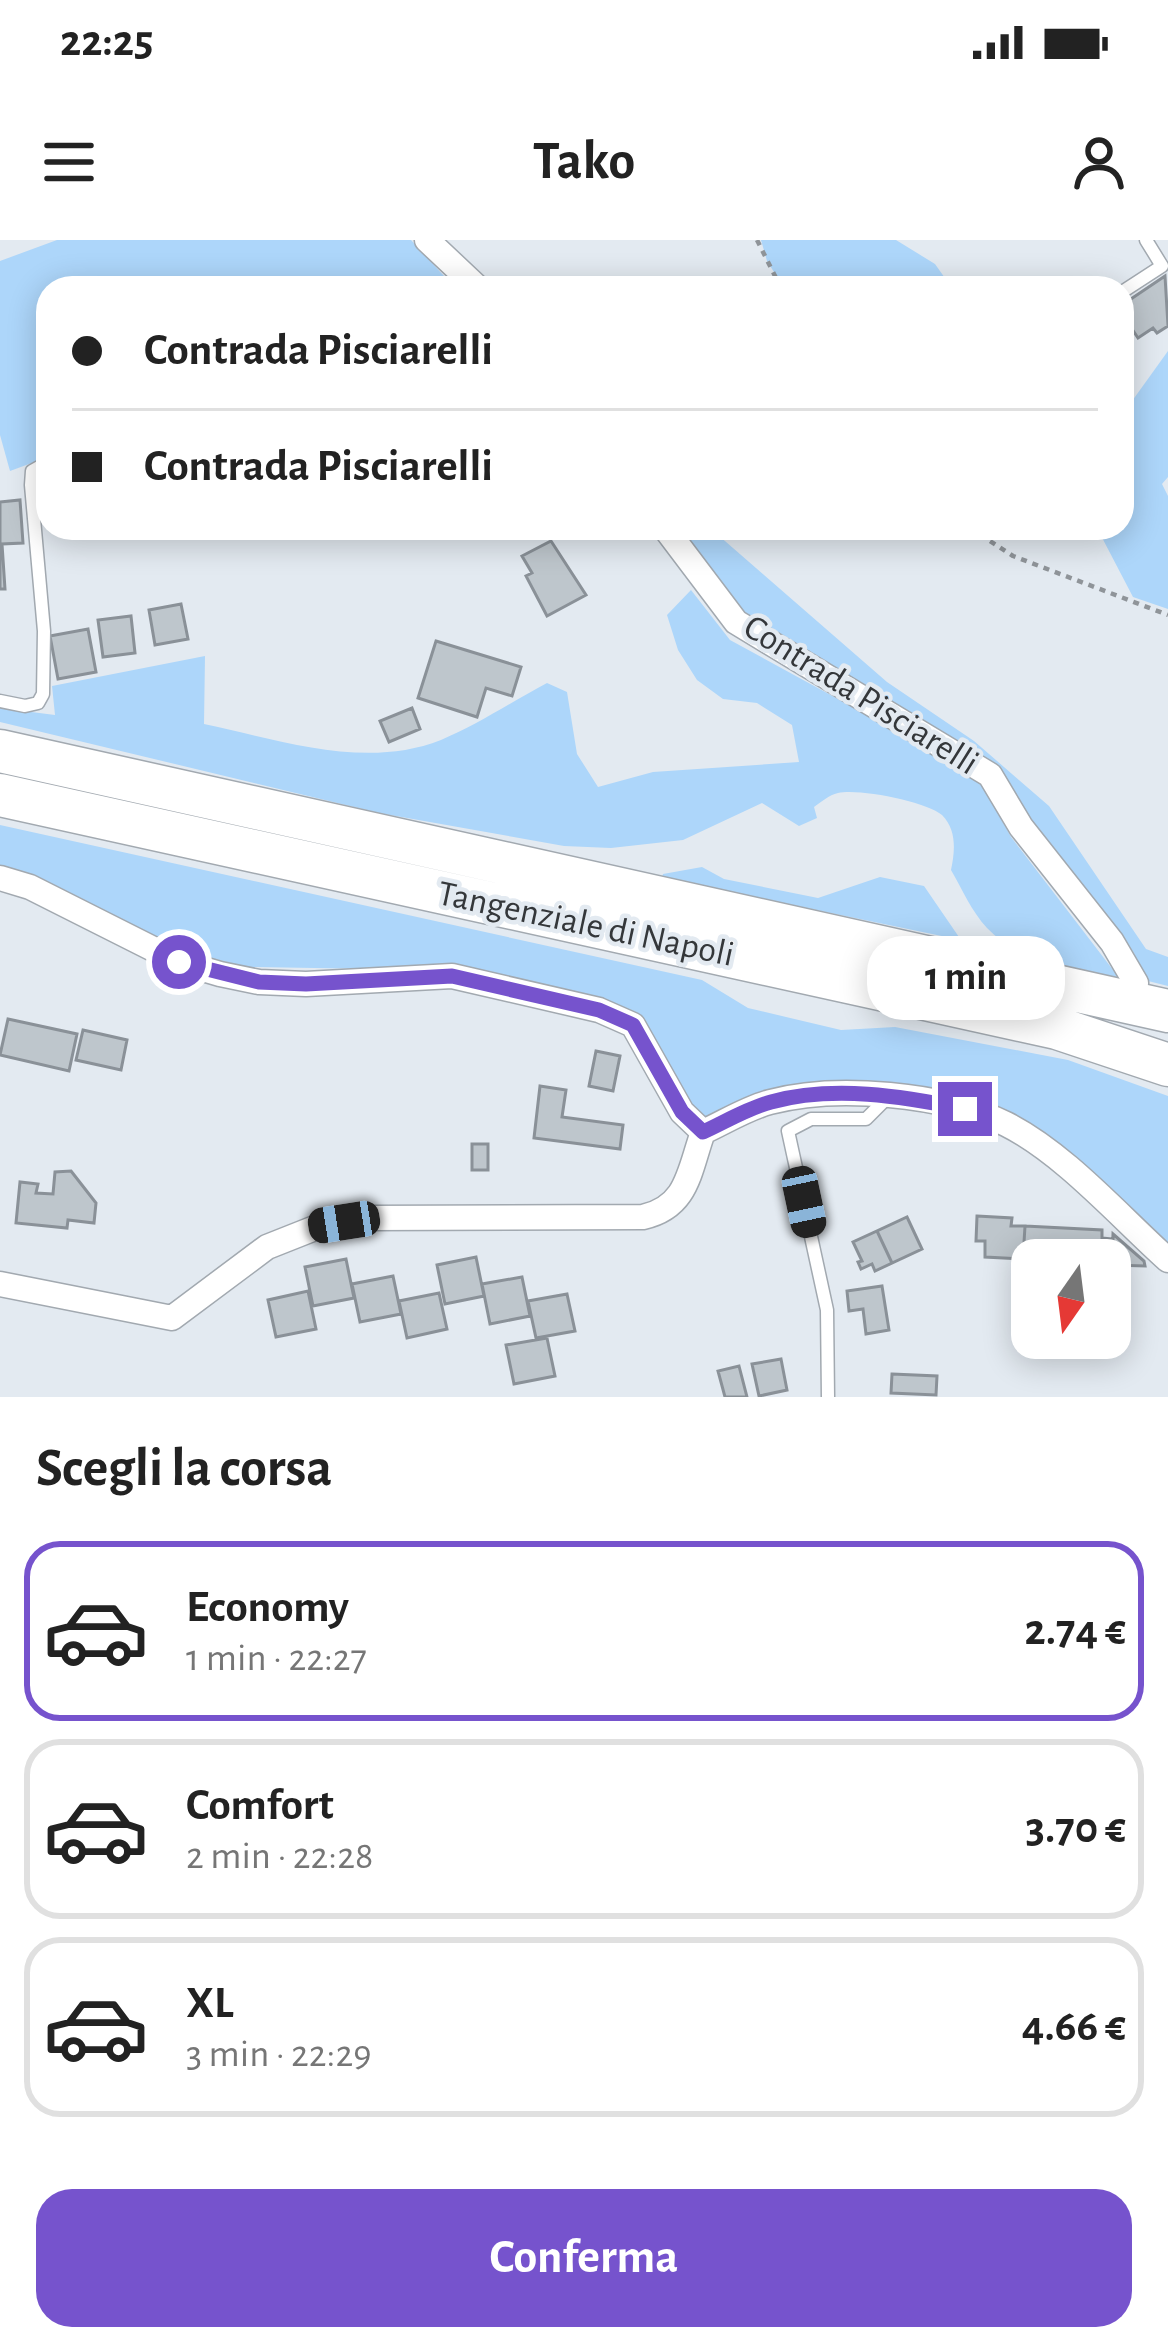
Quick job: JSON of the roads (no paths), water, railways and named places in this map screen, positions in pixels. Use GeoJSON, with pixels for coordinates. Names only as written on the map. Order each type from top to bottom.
{"type":"FeatureCollection","features":[{"type":"Feature","properties":{"kind":"highway","name":"Tangenziale di Napoli"},"geometry":{"type":"LineString","coordinates":[[0,751],[1168,1011]]}},
{"type":"Feature","properties":{"kind":"highway","name":"Tangenziale di Napoli"},"geometry":{"type":"LineString","coordinates":[[0,795],[1057,1028],[1168,1065]]}},
{"type":"Feature","properties":{"kind":"street"},"geometry":{"type":"LineString","coordinates":[[428,240],[466,276]]}},
{"type":"Feature","properties":{"kind":"street","name":"Contrada Pisciarelli"},"geometry":{"type":"LineString","coordinates":[[673,540],[736,622],[990,775],[1022,827],[1112,942],[1136,982]]}},
{"type":"Feature","properties":{"kind":"street"},"geometry":{"type":"LineString","coordinates":[[0,878],[30,887],[179,962],[220,974],[306,984],[452,976],[599,1010],[633,1025],[682,1112],[703,1132]]}},
{"type":"Feature","properties":{"kind":"street"},"geometry":{"type":"LineString","coordinates":[[0,1284],[172,1318],[267,1247],[320,1226],[369,1218],[643,1217],[664,1212],[681,1195],[703,1132],[766,1102],[817,1092],[965,1109],[1006,1124],[1043,1148],[1168,1260]]}},
{"type":"Feature","properties":{"kind":"lane"},"geometry":{"type":"LineString","coordinates":[[1134,284],[1162,266],[1146,240]]}},
{"type":"Feature","properties":{"kind":"lane"},"geometry":{"type":"LineString","coordinates":[[0,701],[25,706],[38,703],[43,694],[44,631],[31,485],[36,469]]}},
{"type":"Feature","properties":{"kind":"lane"},"geometry":{"type":"LineString","coordinates":[[828,1397],[827,1310],[788,1131],[811,1119],[866,1119],[888,1097]]}}]}
